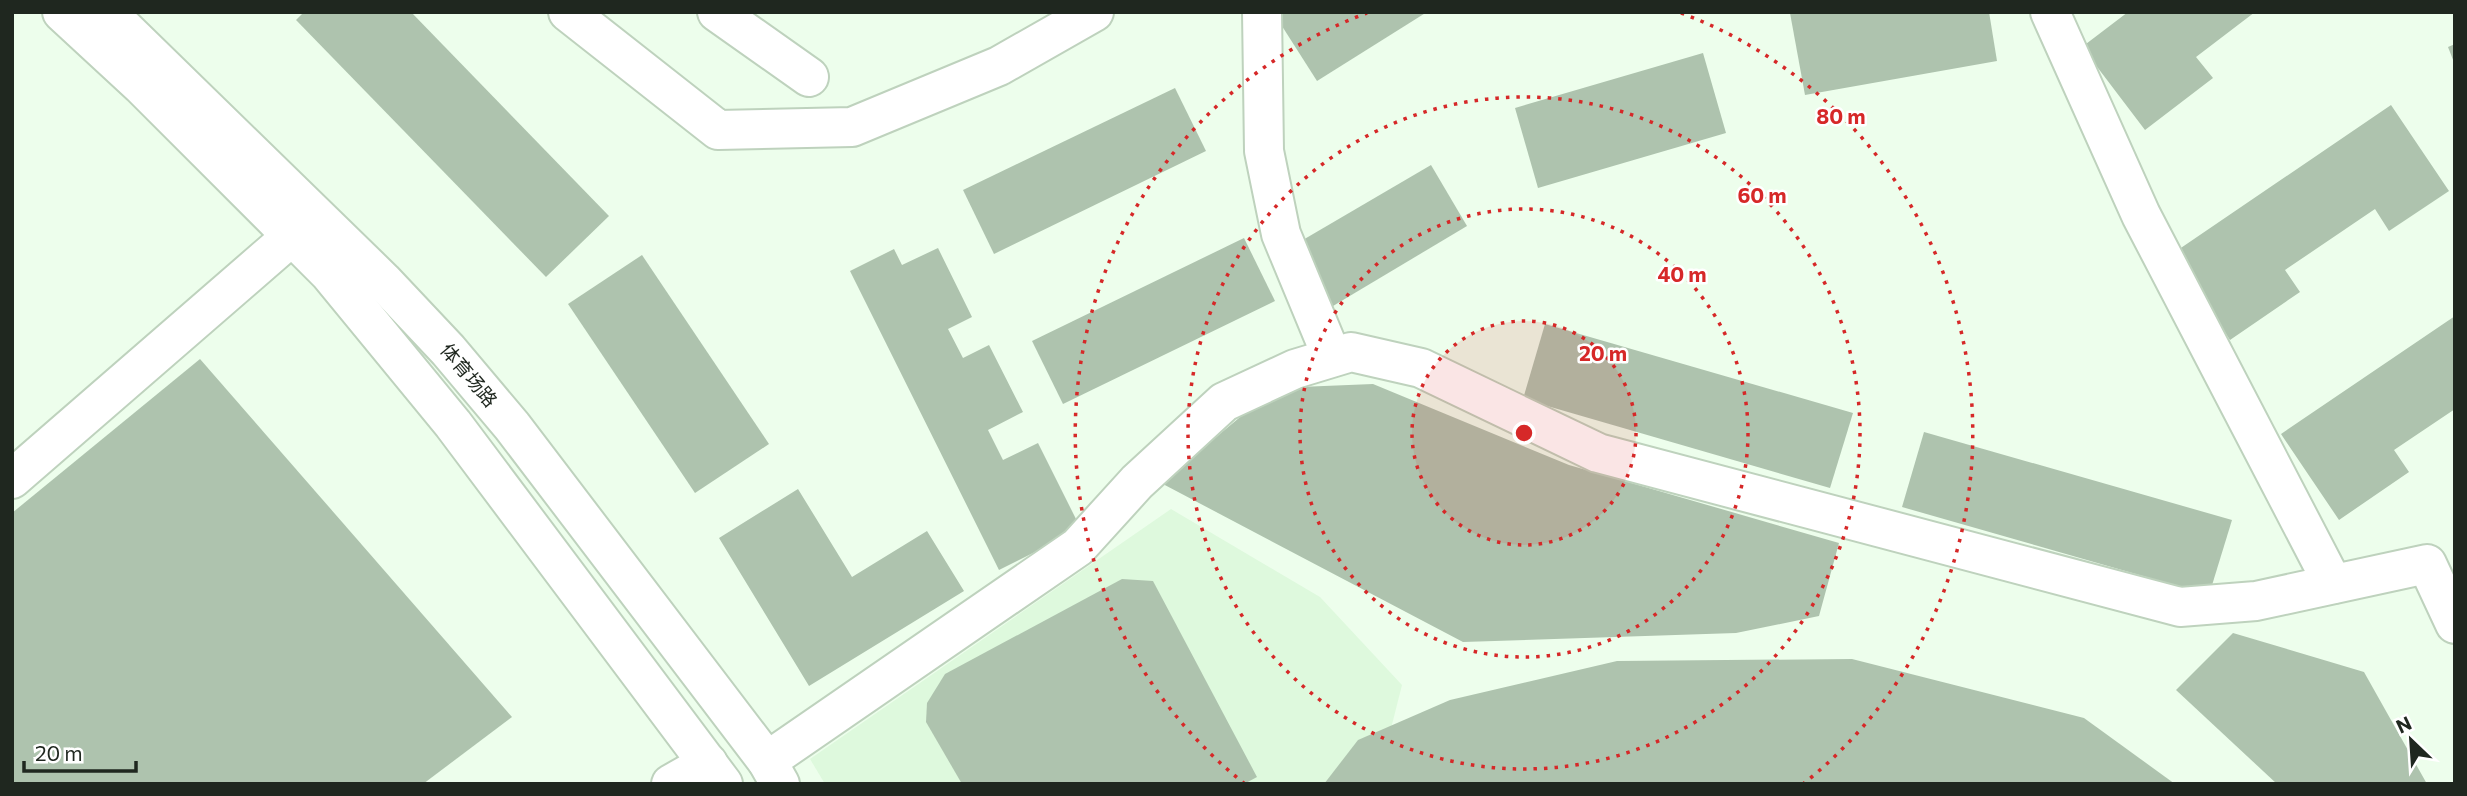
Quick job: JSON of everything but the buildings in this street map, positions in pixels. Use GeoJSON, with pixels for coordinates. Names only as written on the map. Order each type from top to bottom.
{"type":"FeatureCollection","features":[{"type":"Feature","properties":{"kind":"street"},"geometry":{"type":"LineString","coordinates":[[62,12],[141,85],[329,273],[453,424],[715,773],[671,784]]}},
{"type":"Feature","properties":{"kind":"street","name":"体育场路"},"geometry":{"type":"LineString","coordinates":[[107,12],[383,281],[448,350],[512,426],[774,773]]}},
{"type":"Feature","properties":{"kind":"street"},"geometry":{"type":"LineString","coordinates":[[568,12],[718,130],[852,127],[999,66],[1094,12]]}},
{"type":"Feature","properties":{"kind":"street"},"geometry":{"type":"LineString","coordinates":[[717,12],[808,78]]}},
{"type":"Feature","properties":{"kind":"street"},"geometry":{"type":"LineString","coordinates":[[1262,12],[1264,150],[1281,233],[1332,357]]}},
{"type":"Feature","properties":{"kind":"street"},"geometry":{"type":"LineString","coordinates":[[2050,12],[2141,215],[2333,584]]}},
{"type":"Feature","properties":{"kind":"street"},"geometry":{"type":"LineString","coordinates":[[12,478],[292,236]]}},
{"type":"Feature","properties":{"kind":"street"},"geometry":{"type":"LineString","coordinates":[[774,773],[1078,547],[1137,482],[1224,402],[1295,369],[1351,352],[1421,368],[1598,453],[2180,607],[2256,601],[2427,564],[2455,624]]}},
{"type":"Feature","properties":{"kind":"shaded area"},"geometry":{"type":"Polygon","coordinates":[[[1171,509],[1320,597],[1402,685],[1377,784],[825,784],[810,759],[1171,509]]]}}]}
